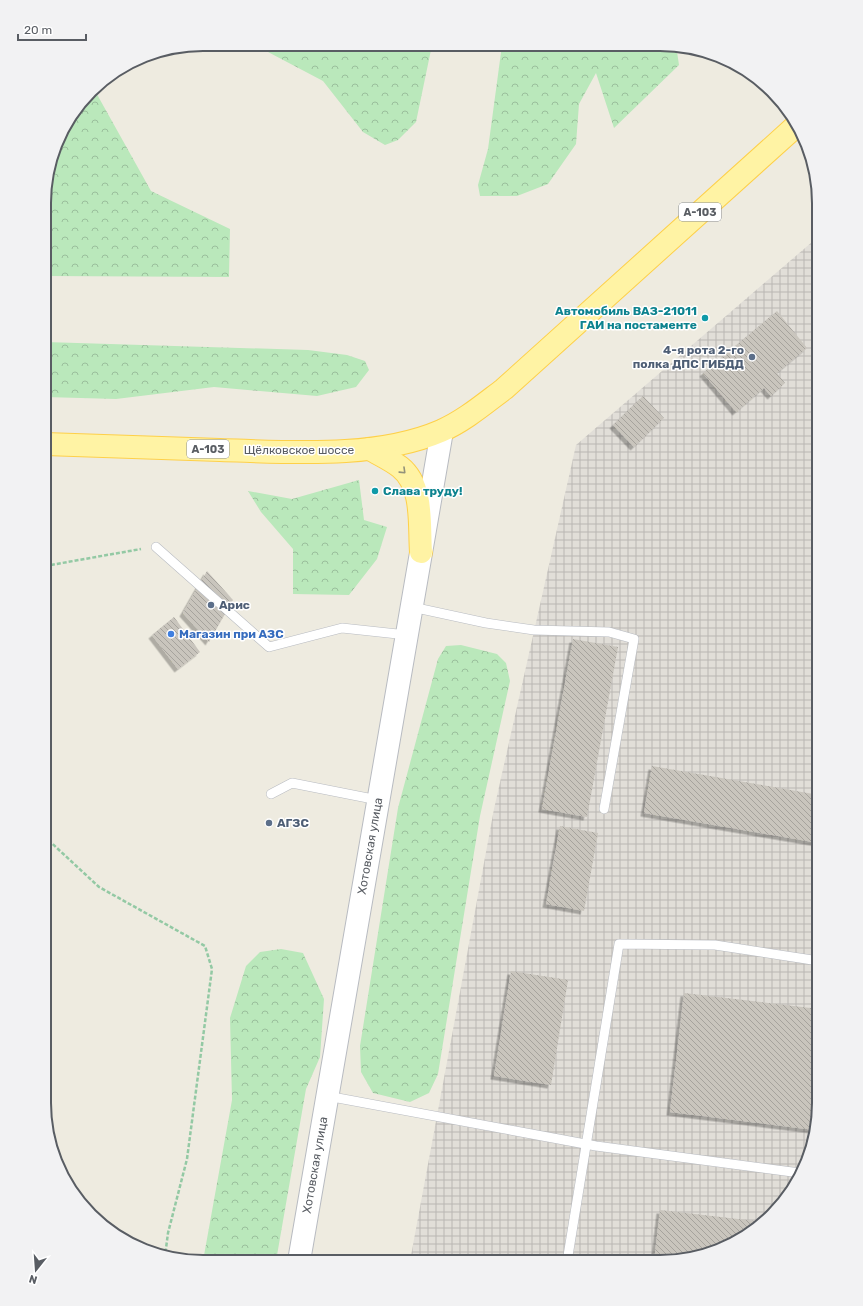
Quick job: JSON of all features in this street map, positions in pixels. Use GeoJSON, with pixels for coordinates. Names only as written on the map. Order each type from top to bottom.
{"type":"FeatureCollection","features":[{"type":"Feature","properties":{"kind":"main road","name":"Щёлковское шоссе"},"geometry":{"type":"LineString","coordinates":[[51,444],[304,452],[370,449],[419,439],[442,431],[471,413],[504,389],[793,129]]}},
{"type":"Feature","properties":{"kind":"main road"},"geometry":{"type":"LineString","coordinates":[[370,449],[400,467],[412,480],[417,500],[421,552]]}},
{"type":"Feature","properties":{"kind":"street","name":"Хотовская улица"},"geometry":{"type":"LineString","coordinates":[[300,1255],[442,431]]}},
{"type":"Feature","properties":{"kind":"lane"},"geometry":{"type":"LineString","coordinates":[[156,547],[269,647],[342,628],[407,635]]}},
{"type":"Feature","properties":{"kind":"lane"},"geometry":{"type":"LineString","coordinates":[[412,607],[486,623],[534,630],[609,632],[634,639],[604,809]]}},
{"type":"Feature","properties":{"kind":"lane"},"geometry":{"type":"LineString","coordinates":[[271,794],[292,783],[378,800]]}},
{"type":"Feature","properties":{"kind":"lane"},"geometry":{"type":"LineString","coordinates":[[568,1255],[619,944],[714,945],[812,960]]}},
{"type":"Feature","properties":{"kind":"lane"},"geometry":{"type":"LineString","coordinates":[[327,1096],[587,1145],[795,1172]]}},
{"type":"Feature","properties":{"kind":"path"},"geometry":{"type":"LineString","coordinates":[[51,565],[156,547]]}},
{"type":"Feature","properties":{"kind":"path"},"geometry":{"type":"LineString","coordinates":[[51,842],[99,887],[205,946],[212,969],[187,1159],[168,1233],[166,1250]]}},
{"type":"Feature","properties":{"kind":"shaded area"},"geometry":{"type":"Polygon","coordinates":[[[812,242],[811,1123],[804,1152],[792,1179],[781,1195],[752,1224],[736,1235],[709,1247],[670,1255],[411,1255],[494,809],[576,445],[812,242]]]}},
{"type":"Feature","properties":{"kind":"green space"},"geometry":{"type":"Polygon","coordinates":[[[267,51],[431,51],[416,122],[398,140],[385,145],[363,132],[323,81],[267,51]]]}},
{"type":"Feature","properties":{"kind":"green space"},"geometry":{"type":"Polygon","coordinates":[[[501,51],[677,52],[679,65],[614,128],[596,73],[579,104],[576,144],[548,184],[517,196],[480,196],[478,185],[488,149],[501,51]]]}},
{"type":"Feature","properties":{"kind":"green space"},"geometry":{"type":"Polygon","coordinates":[[[97,95],[151,191],[230,229],[229,277],[51,276],[51,193],[56,164],[71,127],[82,111],[97,95]]]}},
{"type":"Feature","properties":{"kind":"green space"},"geometry":{"type":"Polygon","coordinates":[[[51,342],[308,350],[347,355],[365,361],[369,370],[356,387],[317,396],[214,387],[116,399],[51,397],[51,342]]]}},
{"type":"Feature","properties":{"kind":"green space"},"geometry":{"type":"Polygon","coordinates":[[[359,480],[364,520],[387,527],[377,559],[349,595],[293,594],[293,549],[261,512],[248,491],[292,499],[359,480]]]}},
{"type":"Feature","properties":{"kind":"green space"},"geometry":{"type":"Polygon","coordinates":[[[461,645],[497,654],[506,663],[510,681],[480,816],[438,1074],[429,1093],[410,1102],[373,1093],[361,1072],[360,1046],[398,808],[438,659],[446,646],[461,645]]]}},
{"type":"Feature","properties":{"kind":"green space"},"geometry":{"type":"Polygon","coordinates":[[[281,949],[303,953],[324,999],[320,1057],[306,1089],[277,1255],[204,1255],[232,1100],[230,1018],[246,966],[260,952],[281,949]]]}},
{"type":"Feature","properties":{"kind":"building"},"geometry":{"type":"Polygon","coordinates":[[[777,311],[807,348],[777,373],[785,383],[771,396],[764,388],[736,412],[703,373],[777,311]]]}},
{"type":"Feature","properties":{"kind":"building"},"geometry":{"type":"Polygon","coordinates":[[[643,396],[664,418],[634,447],[613,425],[643,396]]]}},
{"type":"Feature","properties":{"kind":"building"},"geometry":{"type":"Polygon","coordinates":[[[207,571],[233,600],[209,642],[183,613],[207,571]]]}},
{"type":"Feature","properties":{"kind":"building"},"geometry":{"type":"Polygon","coordinates":[[[174,617],[200,652],[178,669],[152,635],[174,617]]]}},
{"type":"Feature","properties":{"kind":"building"},"geometry":{"type":"Polygon","coordinates":[[[573,639],[618,647],[587,817],[542,809],[573,639]]]}},
{"type":"Feature","properties":{"kind":"building"},"geometry":{"type":"Polygon","coordinates":[[[652,766],[812,794],[812,842],[644,813],[652,766]]]}},
{"type":"Feature","properties":{"kind":"building"},"geometry":{"type":"Polygon","coordinates":[[[560,826],[598,833],[584,911],[546,904],[560,826]]]}},
{"type":"Feature","properties":{"kind":"building"},"geometry":{"type":"Polygon","coordinates":[[[511,971],[568,980],[551,1085],[494,1076],[511,971]]]}},
{"type":"Feature","properties":{"kind":"building"},"geometry":{"type":"Polygon","coordinates":[[[684,993],[812,1008],[812,1113],[810,1129],[670,1112],[684,993]]]}},
{"type":"Feature","properties":{"kind":"building"},"geometry":{"type":"Polygon","coordinates":[[[660,1210],[755,1221],[736,1235],[709,1247],[680,1254],[655,1255],[660,1210]]]}},
{"type":"Feature","properties":{"kind":"place","name":"Автомобиль ВАЗ-21011 ГАИ на постаменте"},"geometry":{"type":"Point","coordinates":[705,318]}},
{"type":"Feature","properties":{"kind":"place","name":"4-я рота 2-го полка ДПС ГИБДД"},"geometry":{"type":"Point","coordinates":[752,357]}},
{"type":"Feature","properties":{"kind":"place","name":"Слава труду!"},"geometry":{"type":"Point","coordinates":[375,491]}},
{"type":"Feature","properties":{"kind":"place","name":"Арис"},"geometry":{"type":"Point","coordinates":[211,605]}},
{"type":"Feature","properties":{"kind":"place","name":"Магазин при АЗС"},"geometry":{"type":"Point","coordinates":[171,634]}},
{"type":"Feature","properties":{"kind":"place","name":"АГЗС"},"geometry":{"type":"Point","coordinates":[269,823]}}]}
